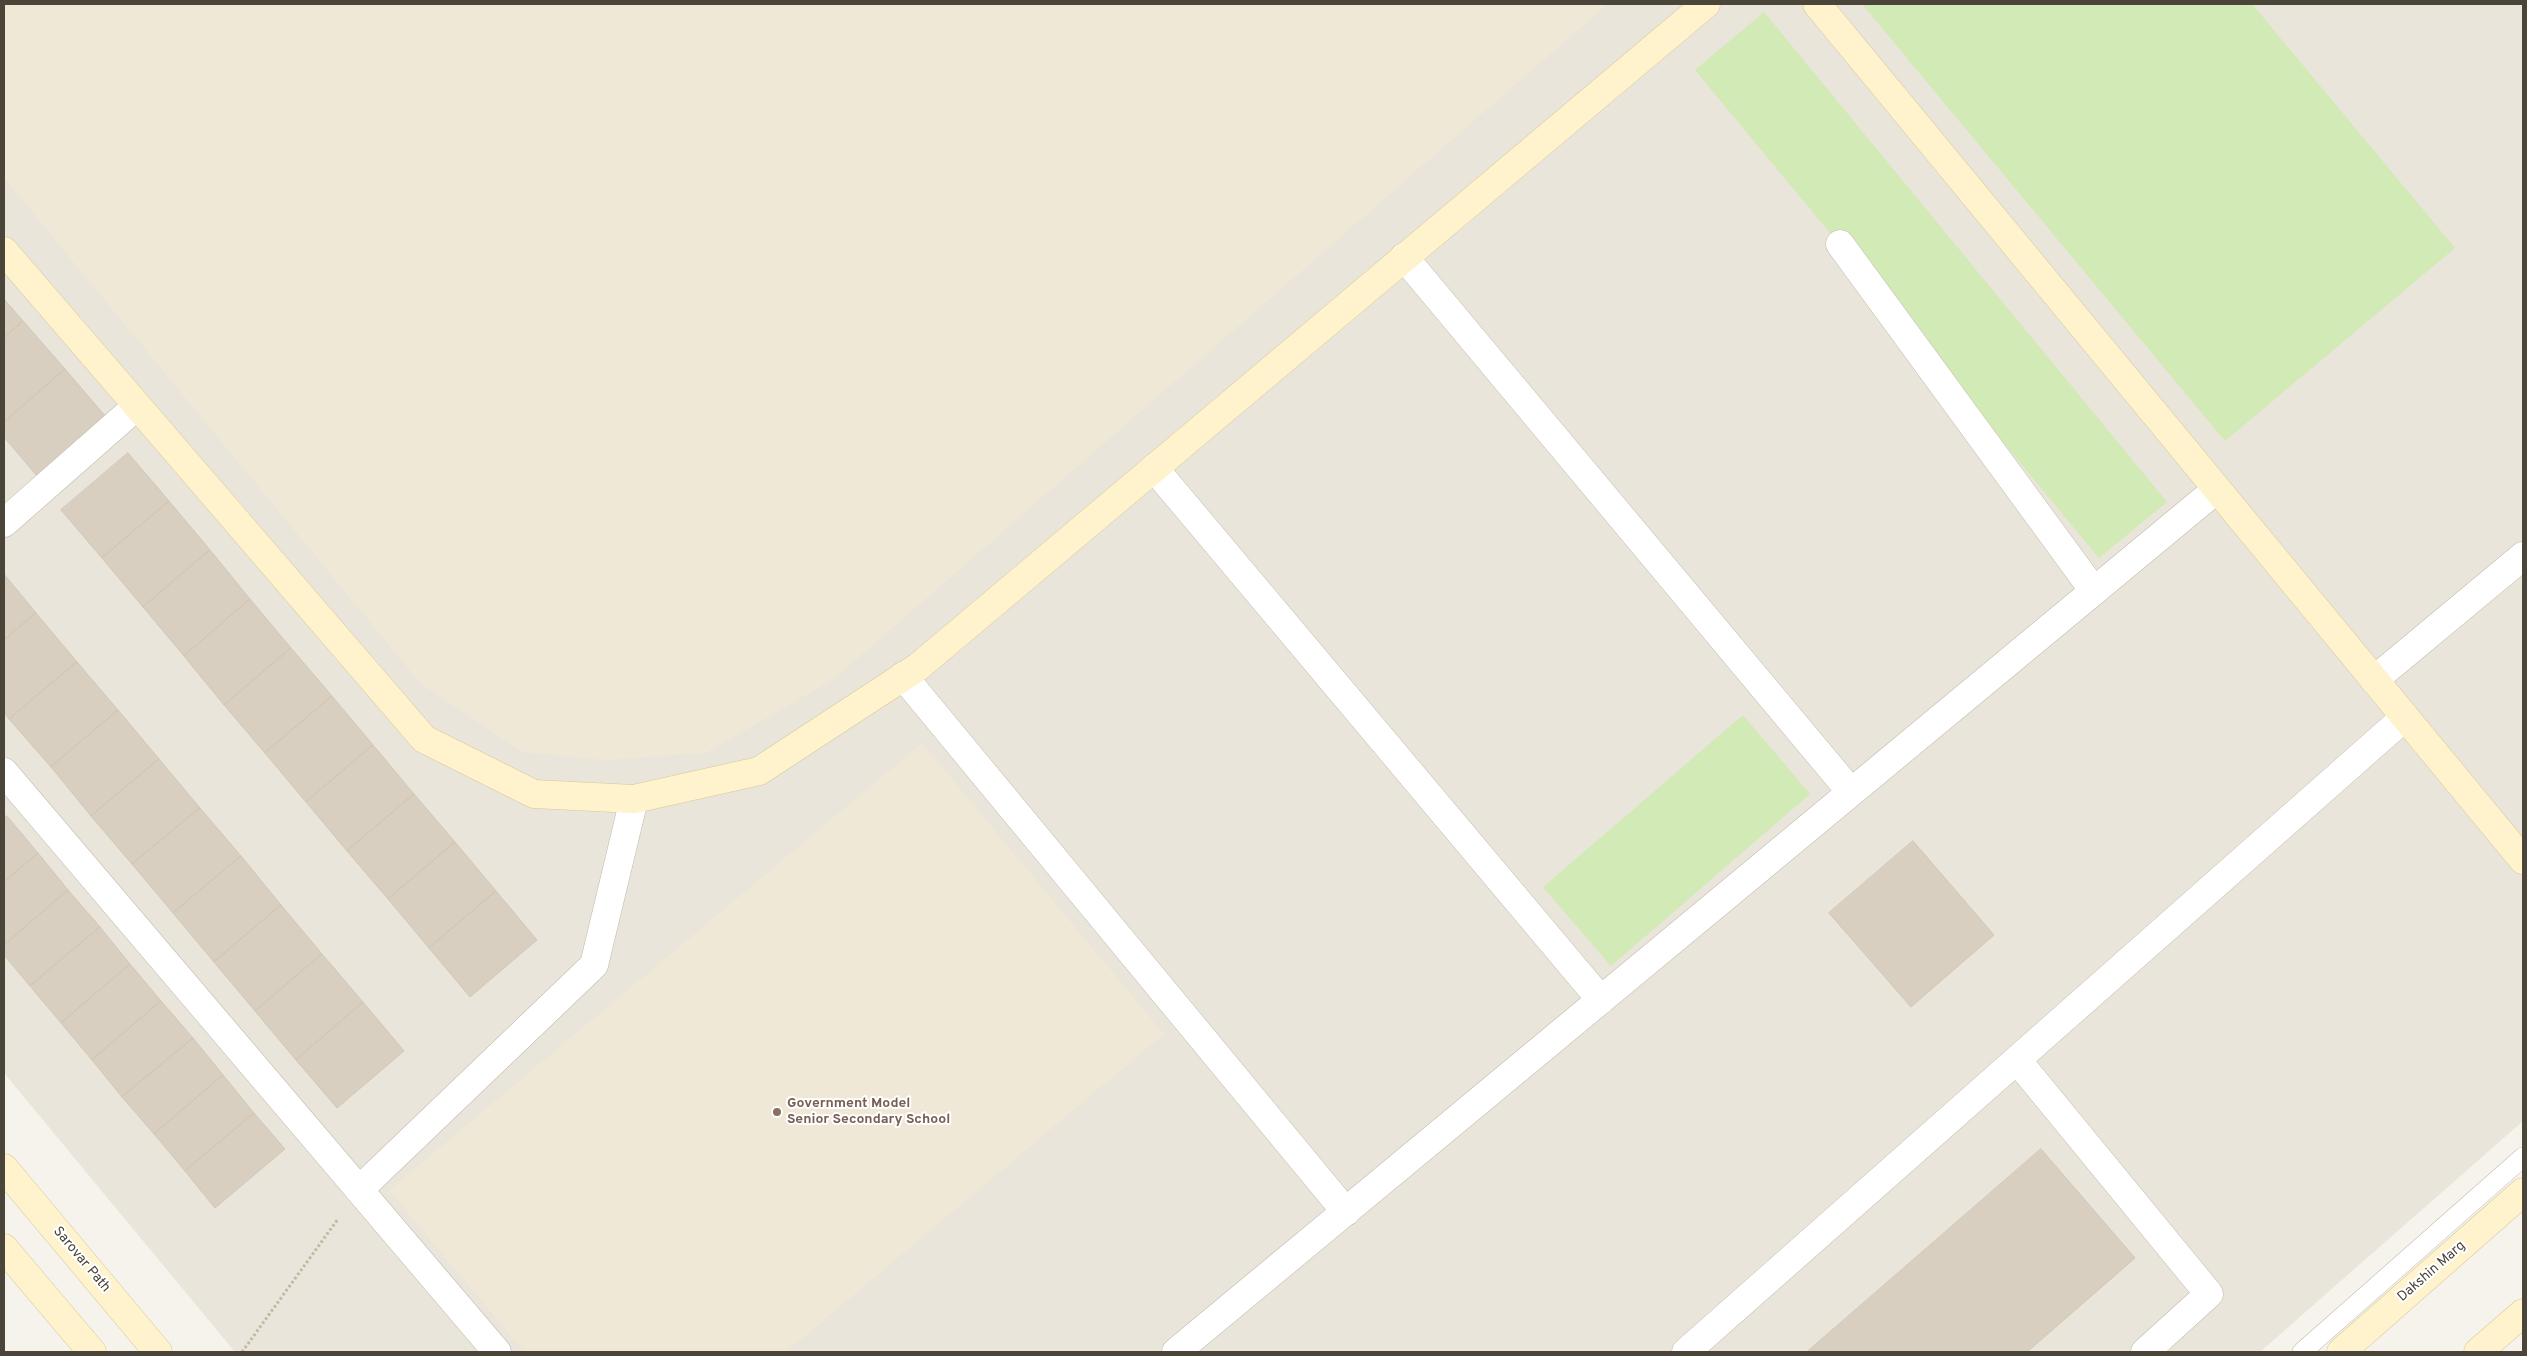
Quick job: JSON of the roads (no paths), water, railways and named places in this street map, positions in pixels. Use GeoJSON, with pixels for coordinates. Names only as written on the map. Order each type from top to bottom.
{"type":"FeatureCollection","features":[{"type":"Feature","properties":{"kind":"street"},"geometry":{"type":"LineString","coordinates":[[4,251],[424,739],[534,794],[634,799],[759,771],[918,667],[1706,4]]}},
{"type":"Feature","properties":{"kind":"street"},"geometry":{"type":"LineString","coordinates":[[1817,4],[2523,860]]}},
{"type":"Feature","properties":{"kind":"street"},"geometry":{"type":"LineString","coordinates":[[1840,244],[2094,591]]}},
{"type":"Feature","properties":{"kind":"street"},"geometry":{"type":"LineString","coordinates":[[1404,257],[1851,792]]}},
{"type":"Feature","properties":{"kind":"street"},"geometry":{"type":"LineString","coordinates":[[4,523],[138,406]]}},
{"type":"Feature","properties":{"kind":"street"},"geometry":{"type":"LineString","coordinates":[[1154,468],[1601,1000]]}},
{"type":"Feature","properties":{"kind":"street"},"geometry":{"type":"LineString","coordinates":[[1176,1352],[2217,489]]}},
{"type":"Feature","properties":{"kind":"street"},"geometry":{"type":"LineString","coordinates":[[2374,680],[2523,556]]}},
{"type":"Feature","properties":{"kind":"street"},"geometry":{"type":"LineString","coordinates":[[903,676],[1346,1212]]}},
{"type":"Feature","properties":{"kind":"street"},"geometry":{"type":"LineString","coordinates":[[1686,1352],[2404,717]]}},
{"type":"Feature","properties":{"kind":"street"},"geometry":{"type":"LineString","coordinates":[[4,772],[497,1352]]}},
{"type":"Feature","properties":{"kind":"street"},"geometry":{"type":"LineString","coordinates":[[359,1190],[594,965],[634,799]]}},
{"type":"Feature","properties":{"kind":"street"},"geometry":{"type":"LineString","coordinates":[[2017,1060],[2209,1294],[2145,1352]]}},
{"type":"Feature","properties":{"kind":"street","name":"Sarovar Path"},"geometry":{"type":"LineString","coordinates":[[4,1168],[158,1352]]}},
{"type":"Feature","properties":{"kind":"street","name":"Dakshin Marg"},"geometry":{"type":"LineString","coordinates":[[2341,1352],[2523,1192]]}},
{"type":"Feature","properties":{"kind":"street"},"geometry":{"type":"LineString","coordinates":[[4,1248],[92,1352]]}},
{"type":"Feature","properties":{"kind":"street"},"geometry":{"type":"LineString","coordinates":[[2478,1352],[2523,1313]]}},
{"type":"Feature","properties":{"kind":"lane"},"geometry":{"type":"LineString","coordinates":[[2302,1352],[2523,1157]]}},
{"type":"Feature","properties":{"kind":"place","name":"Government Model Senior Secondary School"},"geometry":{"type":"Point","coordinates":[777,1112]}}]}
